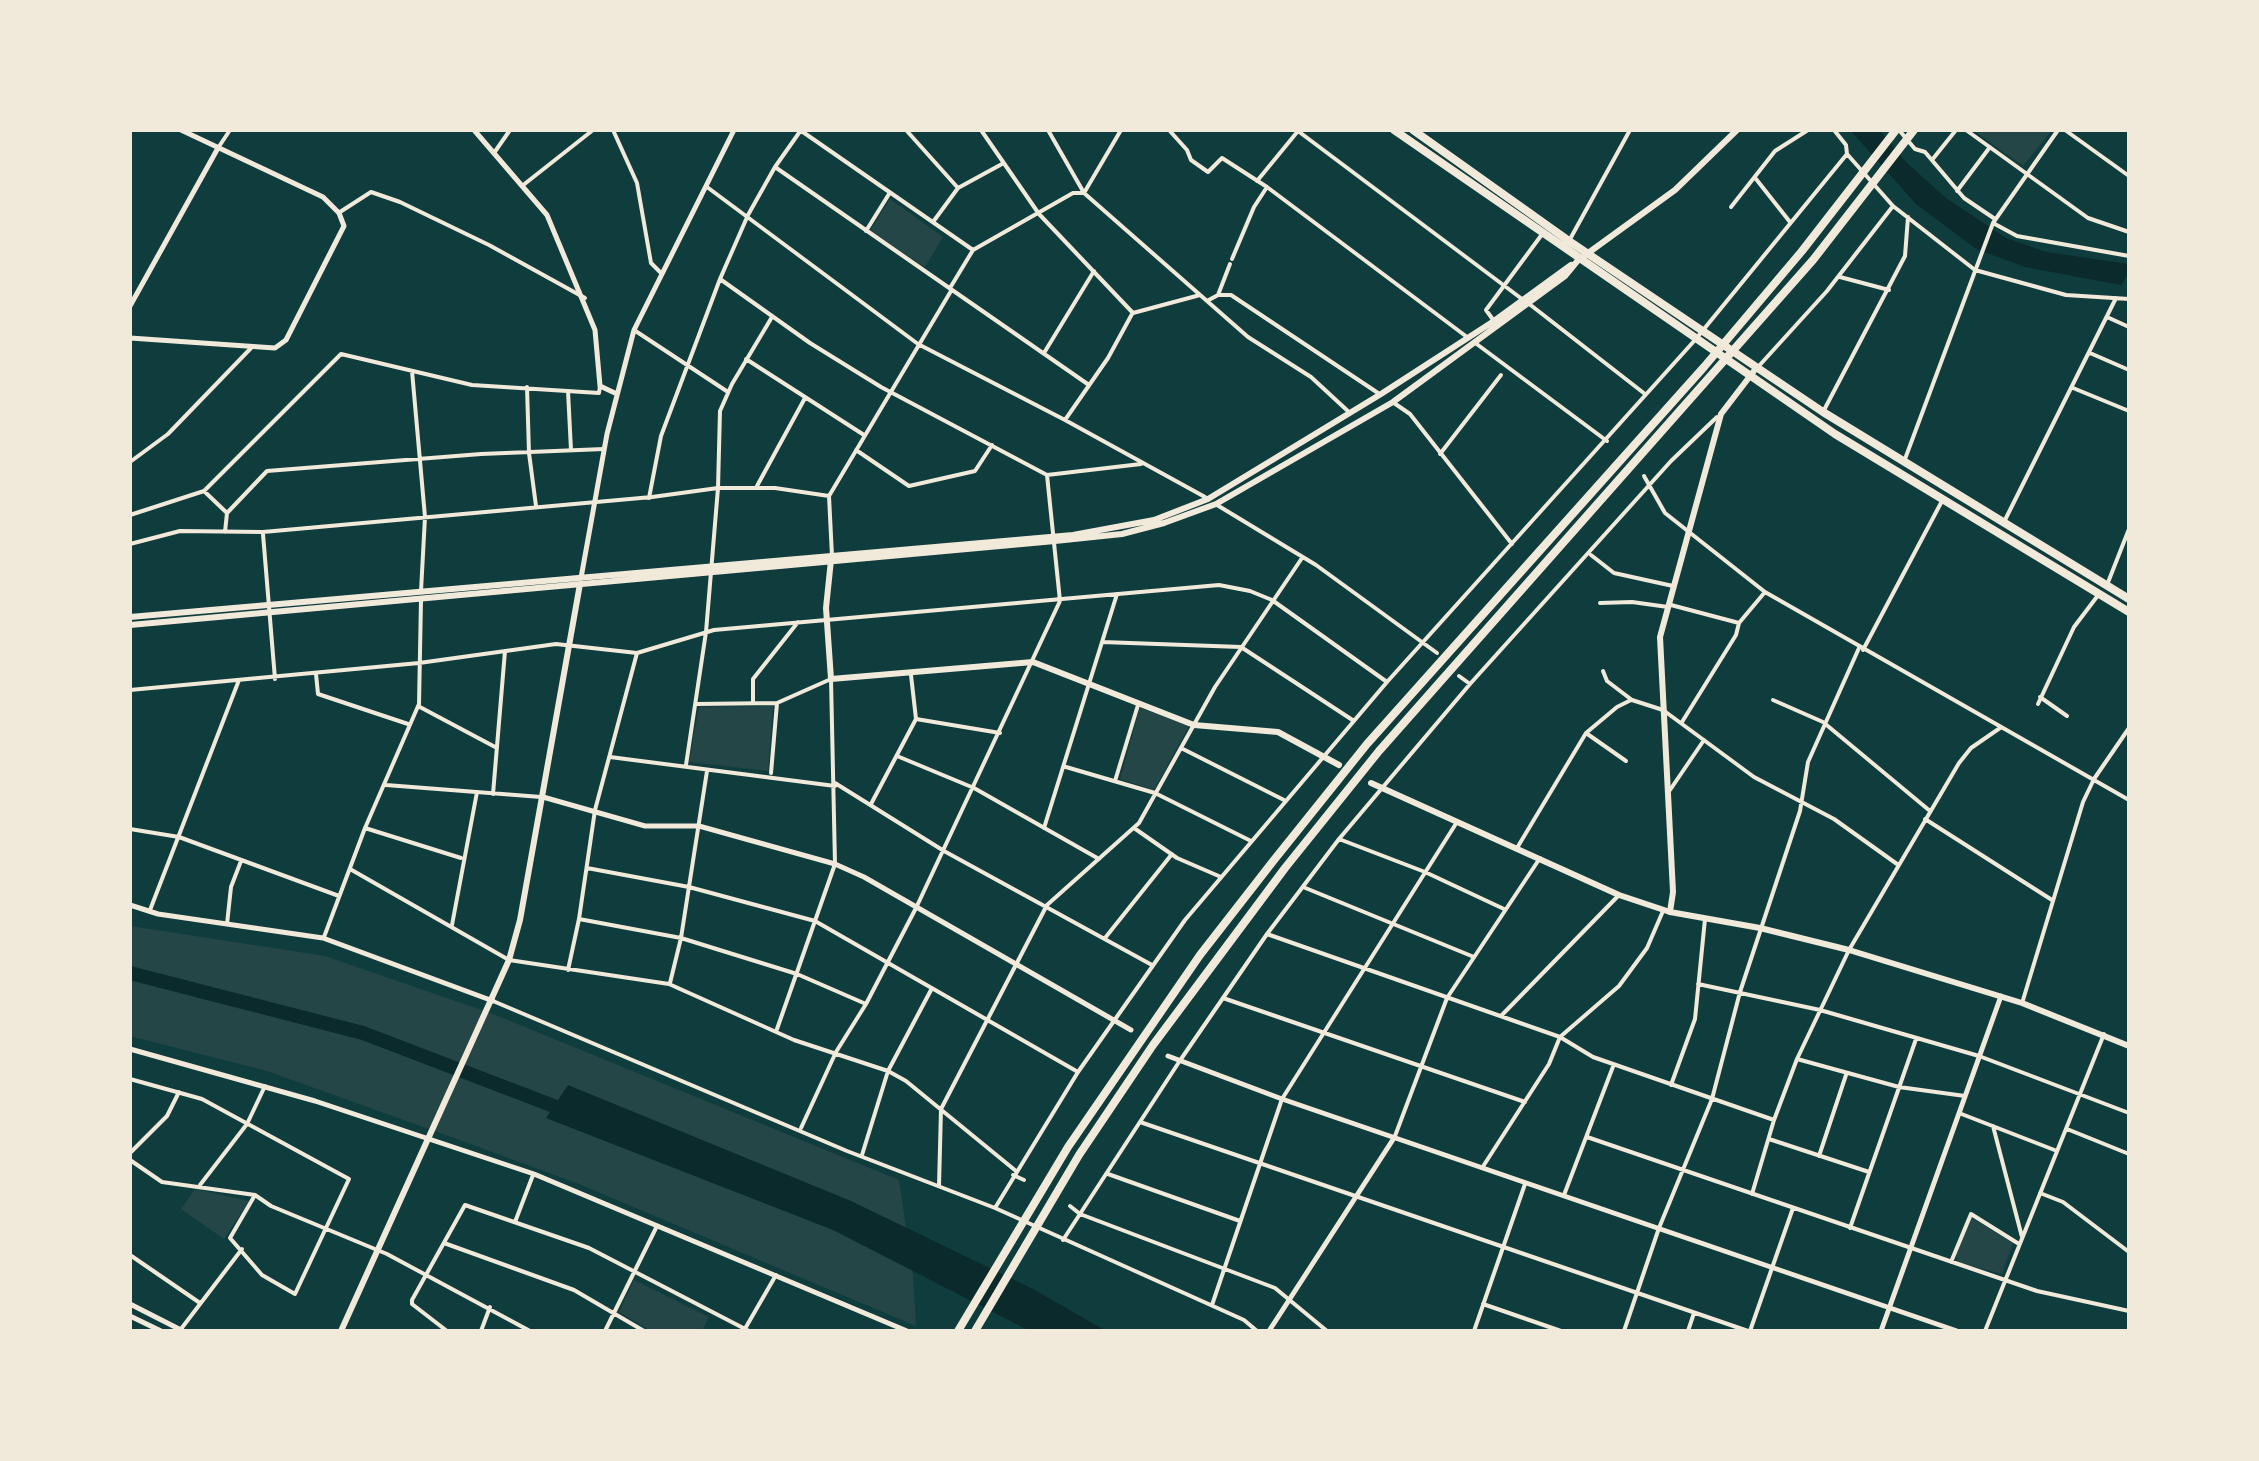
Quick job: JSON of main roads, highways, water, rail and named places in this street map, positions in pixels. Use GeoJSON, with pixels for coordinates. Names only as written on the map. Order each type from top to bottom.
{"type":"FeatureCollection","features":[{"type":"Feature","properties":{"kind":"highway"},"geometry":{"type":"LineString","coordinates":[[1394,130],[1543,233],[1702,330],[1904,464],[2129,599]]}},
{"type":"Feature","properties":{"kind":"highway"},"geometry":{"type":"LineString","coordinates":[[1413,130],[1569,240],[1584,256],[1695,340],[1942,501],[2129,612]]}},
{"type":"Feature","properties":{"kind":"highway"},"geometry":{"type":"LineString","coordinates":[[958,1331],[1025,1218],[1142,1038],[1274,860],[1367,744],[1744,320],[1898,130]]}},
{"type":"Feature","properties":{"kind":"highway"},"geometry":{"type":"LineString","coordinates":[[975,1331],[1079,1155],[1153,1045],[1285,868],[1378,752],[1755,328],[1862,200],[1914,130]]}},
{"type":"Feature","properties":{"kind":"main road"},"geometry":{"type":"LineString","coordinates":[[130,625],[1122,534],[1164,523],[1216,504],[1393,402],[1494,321],[1565,276],[1584,256],[1675,190],[1736,130]]}},
{"type":"Feature","properties":{"kind":"main road"},"geometry":{"type":"LineString","coordinates":[[1054,538],[1154,520],[1208,499],[1471,340],[1525,302]]}},
{"type":"Feature","properties":{"kind":"main road"},"geometry":{"type":"LineString","coordinates":[[1666,912],[1673,892],[1660,637],[1721,414],[1758,367]]}},
{"type":"Feature","properties":{"kind":"main road"},"geometry":{"type":"LineString","coordinates":[[831,559],[827,620],[831,679],[1033,662],[1194,725],[1278,732],[1340,765]]}},
{"type":"Feature","properties":{"kind":"main road"},"geometry":{"type":"LineString","coordinates":[[341,1331],[509,960],[581,582]]}},
{"type":"Feature","properties":{"kind":"main road"},"geometry":{"type":"LineString","coordinates":[[130,617],[269,610]]}},
{"type":"Feature","properties":{"kind":"main road"},"geometry":{"type":"LineString","coordinates":[[1371,783],[1619,895],[1666,912],[1760,928],[1849,950],[2022,1003],[2129,1046]]}},
{"type":"Feature","properties":{"kind":"waterway"},"geometry":{"type":"LineString","coordinates":[[130,973],[363,1033],[572,1113]]}}]}
